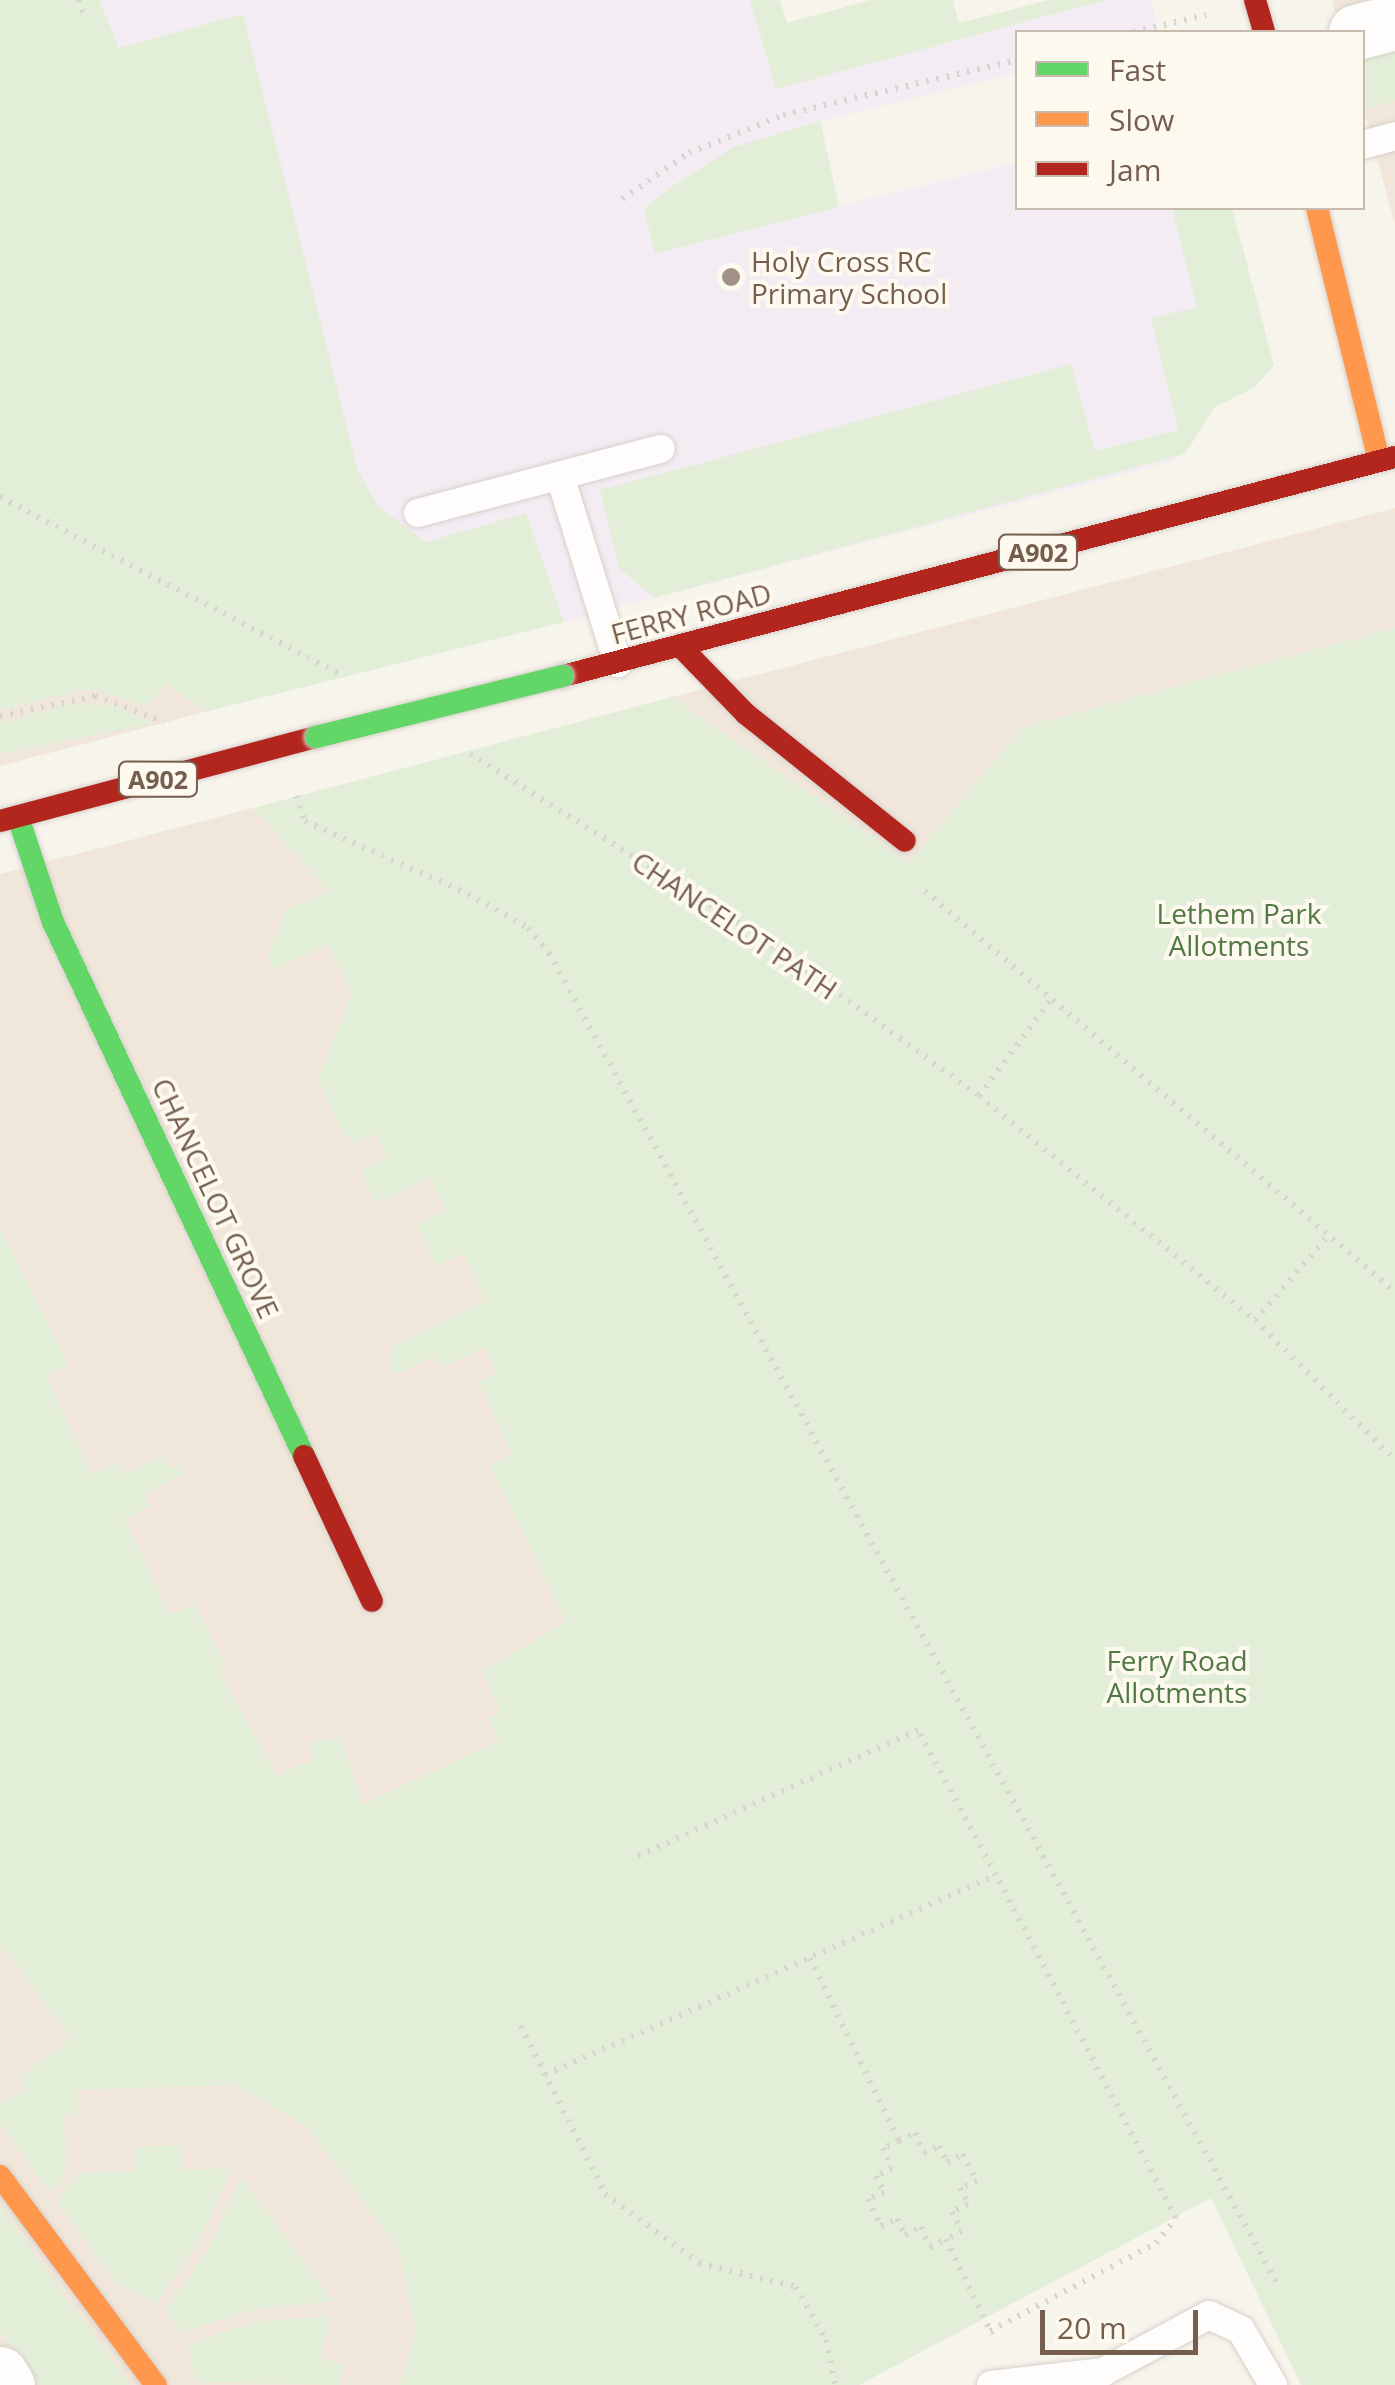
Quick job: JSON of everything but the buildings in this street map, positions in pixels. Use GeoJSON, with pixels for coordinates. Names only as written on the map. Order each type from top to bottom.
{"type":"FeatureCollection","features":[{"type":"Feature","properties":{"kind":"street"},"geometry":{"type":"LineString","coordinates":[[1256,1],[1263,30]]}},
{"type":"Feature","properties":{"kind":"street"},"geometry":{"type":"LineString","coordinates":[[1364,30],[1395,22]]}},
{"type":"Feature","properties":{"kind":"street"},"geometry":{"type":"LineString","coordinates":[[1317,210],[1387,460]]}},
{"type":"Feature","properties":{"kind":"street","name":"FERRY ROAD"},"geometry":{"type":"LineString","coordinates":[[9,819],[1387,460]]}},
{"type":"Feature","properties":{"kind":"street"},"geometry":{"type":"LineString","coordinates":[[681,647],[746,714],[905,840]]}},
{"type":"Feature","properties":{"kind":"street","name":"CHANCELOT GROVE"},"geometry":{"type":"LineString","coordinates":[[9,819],[53,922],[372,1600]]}},
{"type":"Feature","properties":{"kind":"street"},"geometry":{"type":"LineString","coordinates":[[0,2176],[156,2385]]}},
{"type":"Feature","properties":{"kind":"street"},"geometry":{"type":"LineString","coordinates":[[0,2374],[8,2385]]}},
{"type":"Feature","properties":{"kind":"lane"},"geometry":{"type":"LineString","coordinates":[[1365,143],[1395,136]]}},
{"type":"Feature","properties":{"kind":"lane"},"geometry":{"type":"LineString","coordinates":[[418,513],[662,449]]}},
{"type":"Feature","properties":{"kind":"lane"},"geometry":{"type":"LineString","coordinates":[[560,476],[618,663]]}},
{"type":"Feature","properties":{"kind":"lane"},"geometry":{"type":"LineString","coordinates":[[991,2385],[1103,2372],[1209,2316],[1241,2330],[1273,2385]]}},
{"type":"Feature","properties":{"kind":"path"},"geometry":{"type":"LineString","coordinates":[[78,0],[84,15]]}},
{"type":"Feature","properties":{"kind":"path"},"geometry":{"type":"LineString","coordinates":[[1141,30],[1256,1]]}},
{"type":"Feature","properties":{"kind":"path"},"geometry":{"type":"LineString","coordinates":[[622,199],[689,153],[783,115],[1015,61]]}},
{"type":"Feature","properties":{"kind":"path"},"geometry":{"type":"LineString","coordinates":[[0,497],[350,681]]}},
{"type":"Feature","properties":{"kind":"path"},"geometry":{"type":"LineString","coordinates":[[0,716],[95,696],[154,714],[223,762]]}},
{"type":"Feature","properties":{"kind":"path","name":"CHANCELOT PATH"},"geometry":{"type":"LineString","coordinates":[[452,743],[754,933],[979,1096],[1255,1320],[1395,1460]]}},
{"type":"Feature","properties":{"kind":"path"},"geometry":{"type":"LineString","coordinates":[[284,746],[305,821],[468,894],[528,928],[549,953],[1278,2286]]}},
{"type":"Feature","properties":{"kind":"path"},"geometry":{"type":"LineString","coordinates":[[905,840],[902,872],[1395,1292]]}},
{"type":"Feature","properties":{"kind":"path"},"geometry":{"type":"LineString","coordinates":[[979,1096],[1052,999]]}},
{"type":"Feature","properties":{"kind":"path"},"geometry":{"type":"LineString","coordinates":[[1255,1320],[1328,1236]]}},
{"type":"Feature","properties":{"kind":"path"},"geometry":{"type":"LineString","coordinates":[[631,1858],[918,1730],[1176,2218],[1156,2243],[990,2332]]}},
{"type":"Feature","properties":{"kind":"path"},"geometry":{"type":"LineString","coordinates":[[546,2075],[996,1874]]}},
{"type":"Feature","properties":{"kind":"path"},"geometry":{"type":"LineString","coordinates":[[810,1958],[899,2142]]}},
{"type":"Feature","properties":{"kind":"path"},"geometry":{"type":"LineString","coordinates":[[521,2026],[606,2194],[633,2222],[699,2263],[796,2287],[826,2340],[835,2385]]}},
{"type":"Feature","properties":{"kind":"path"},"geometry":{"type":"LineString","coordinates":[[915,2134],[924,2153],[940,2146],[947,2162],[963,2154],[976,2181],[960,2188],[968,2204],[952,2212],[962,2231],[946,2238],[930,2246],[920,2227],[905,2235],[897,2219],[882,2226],[868,2199],[884,2192],[876,2176],[892,2168],[883,2148],[915,2134]]}},
{"type":"Feature","properties":{"kind":"path"},"geometry":{"type":"LineString","coordinates":[[946,2238],[994,2347]]}},
{"type":"Feature","properties":{"kind":"shaded area","name":"Holy Cross RC Primary School"},"geometry":{"type":"Polygon","coordinates":[[[99,0],[750,0],[776,88],[1106,0],[1151,0],[1158,30],[1015,30],[1015,73],[821,121],[839,206],[1015,162],[1015,210],[1233,210],[1274,365],[1255,387],[1215,407],[1174,461],[511,636],[321,550],[99,0]]]}},
{"type":"Feature","properties":{"kind":"shaded area"},"geometry":{"type":"Polygon","coordinates":[[[1332,0],[1395,0],[1395,224],[1365,115],[1365,30],[1340,30],[1332,0]]]}},
{"type":"Feature","properties":{"kind":"shaded area"},"geometry":{"type":"Polygon","coordinates":[[[1395,508],[1395,703],[909,864],[672,697],[1395,508]]]}},
{"type":"Feature","properties":{"kind":"shaded area"},"geometry":{"type":"Polygon","coordinates":[[[0,597],[168,682],[205,712],[0,766],[0,597]]]}},
{"type":"Feature","properties":{"kind":"shaded area"},"geometry":{"type":"Polygon","coordinates":[[[253,808],[428,998],[841,1719],[555,2385],[0,2385],[0,874],[253,808]]]}},
{"type":"Feature","properties":{"kind":"green space"},"geometry":{"type":"Polygon","coordinates":[[[0,0],[99,0],[119,48],[243,14],[358,471],[378,506],[426,542],[526,513],[564,622],[205,712],[168,683],[147,705],[88,689],[0,710],[0,0]]]}},
{"type":"Feature","properties":{"kind":"green space"},"geometry":{"type":"Polygon","coordinates":[[[750,0],[780,0],[787,23],[870,0],[953,0],[959,23],[1049,0],[1106,0],[776,89],[750,0]]]}},
{"type":"Feature","properties":{"kind":"green space"},"geometry":{"type":"Polygon","coordinates":[[[1395,44],[1395,101],[1365,109],[1365,51],[1395,44]]]}},
{"type":"Feature","properties":{"kind":"green space"},"geometry":{"type":"Polygon","coordinates":[[[820,121],[839,207],[655,254],[644,209],[671,187],[734,147],[820,121]]]}},
{"type":"Feature","properties":{"kind":"green space"},"geometry":{"type":"Polygon","coordinates":[[[1173,210],[1233,210],[1274,365],[1255,387],[1215,407],[1185,454],[654,598],[619,568],[600,490],[1071,364],[1095,451],[1178,430],[1151,318],[1197,307],[1173,210]]]}},
{"type":"Feature","properties":{"kind":"green space"},"geometry":{"type":"Polygon","coordinates":[[[1395,628],[1395,2385],[1301,2385],[1211,2198],[859,2385],[400,2385],[416,2333],[400,2252],[308,2127],[234,2085],[77,2090],[78,2115],[64,2116],[66,2173],[50,2192],[0,2123],[0,2102],[27,2089],[19,2077],[71,2038],[0,1943],[0,1229],[69,1365],[46,1376],[92,1475],[118,1463],[123,1474],[163,1456],[169,1468],[179,1464],[184,1474],[144,1493],[149,1506],[125,1519],[170,1615],[195,1604],[224,1664],[217,1668],[277,1776],[314,1759],[307,1743],[340,1737],[363,1804],[499,1741],[489,1718],[501,1712],[482,1671],[566,1622],[490,1465],[512,1454],[479,1382],[497,1373],[484,1348],[441,1368],[435,1356],[395,1374],[389,1361],[392,1346],[486,1301],[463,1253],[436,1266],[417,1224],[446,1210],[431,1178],[376,1203],[361,1171],[387,1158],[376,1134],[355,1144],[343,1133],[318,1079],[352,993],[328,944],[274,970],[268,955],[286,910],[329,891],[253,808],[672,697],[909,863],[1023,727],[1395,628]]]}},
{"type":"Feature","properties":{"kind":"green space"},"geometry":{"type":"Polygon","coordinates":[[[70,704],[112,705],[155,723],[0,754],[0,723],[70,704]]]}},
{"type":"Feature","properties":{"kind":"green space"},"geometry":{"type":"Polygon","coordinates":[[[181,2145],[182,2170],[231,2168],[199,2241],[156,2303],[118,2285],[57,2201],[80,2173],[133,2171],[133,2147],[181,2145]]]}},
{"type":"Feature","properties":{"kind":"green space"},"geometry":{"type":"Polygon","coordinates":[[[241,2177],[333,2301],[257,2309],[181,2332],[165,2311],[210,2247],[241,2177]]]}},
{"type":"Feature","properties":{"kind":"green space"},"geometry":{"type":"Polygon","coordinates":[[[0,2207],[130,2385],[39,2385],[0,2331],[0,2207]]]}},
{"type":"Feature","properties":{"kind":"green space"},"geometry":{"type":"Polygon","coordinates":[[[332,2316],[320,2357],[345,2365],[339,2385],[196,2382],[188,2347],[204,2339],[259,2321],[332,2316]]]}},
{"type":"Feature","properties":{"kind":"traffic: fast"},"geometry":{"type":"LineString","coordinates":[[316,737],[563,676]]}},
{"type":"Feature","properties":{"kind":"traffic: fast"},"geometry":{"type":"LineString","coordinates":[[18,817],[53,922],[304,1456]]}},
{"type":"Feature","properties":{"kind":"traffic: slow"},"geometry":{"type":"LineString","coordinates":[[1317,210],[1379,461]]}},
{"type":"Feature","properties":{"kind":"traffic: slow"},"geometry":{"type":"LineString","coordinates":[[0,2176],[156,2385]]}},
{"type":"Feature","properties":{"kind":"traffic: jam"},"geometry":{"type":"LineString","coordinates":[[1255,0],[1263,30]]}},
{"type":"Feature","properties":{"kind":"traffic: jam"},"geometry":{"type":"LineString","coordinates":[[563,676],[1395,457]]}},
{"type":"Feature","properties":{"kind":"traffic: jam"},"geometry":{"type":"LineString","coordinates":[[681,647],[746,714],[905,841]]}},
{"type":"Feature","properties":{"kind":"traffic: jam"},"geometry":{"type":"LineString","coordinates":[[0,821],[316,737]]}},
{"type":"Feature","properties":{"kind":"traffic: jam"},"geometry":{"type":"LineString","coordinates":[[304,1456],[372,1601]]}},
{"type":"Feature","properties":{"kind":"place","name":"Holy Cross RC Primary School"},"geometry":{"type":"Point","coordinates":[731,277]}},
{"type":"Feature","properties":{"kind":"park label","name":"Lethem Park Allotments"},"geometry":{"type":"Point","coordinates":[1239,929]}},
{"type":"Feature","properties":{"kind":"park label","name":"Ferry Road Allotments"},"geometry":{"type":"Point","coordinates":[1177,1676]}}]}
